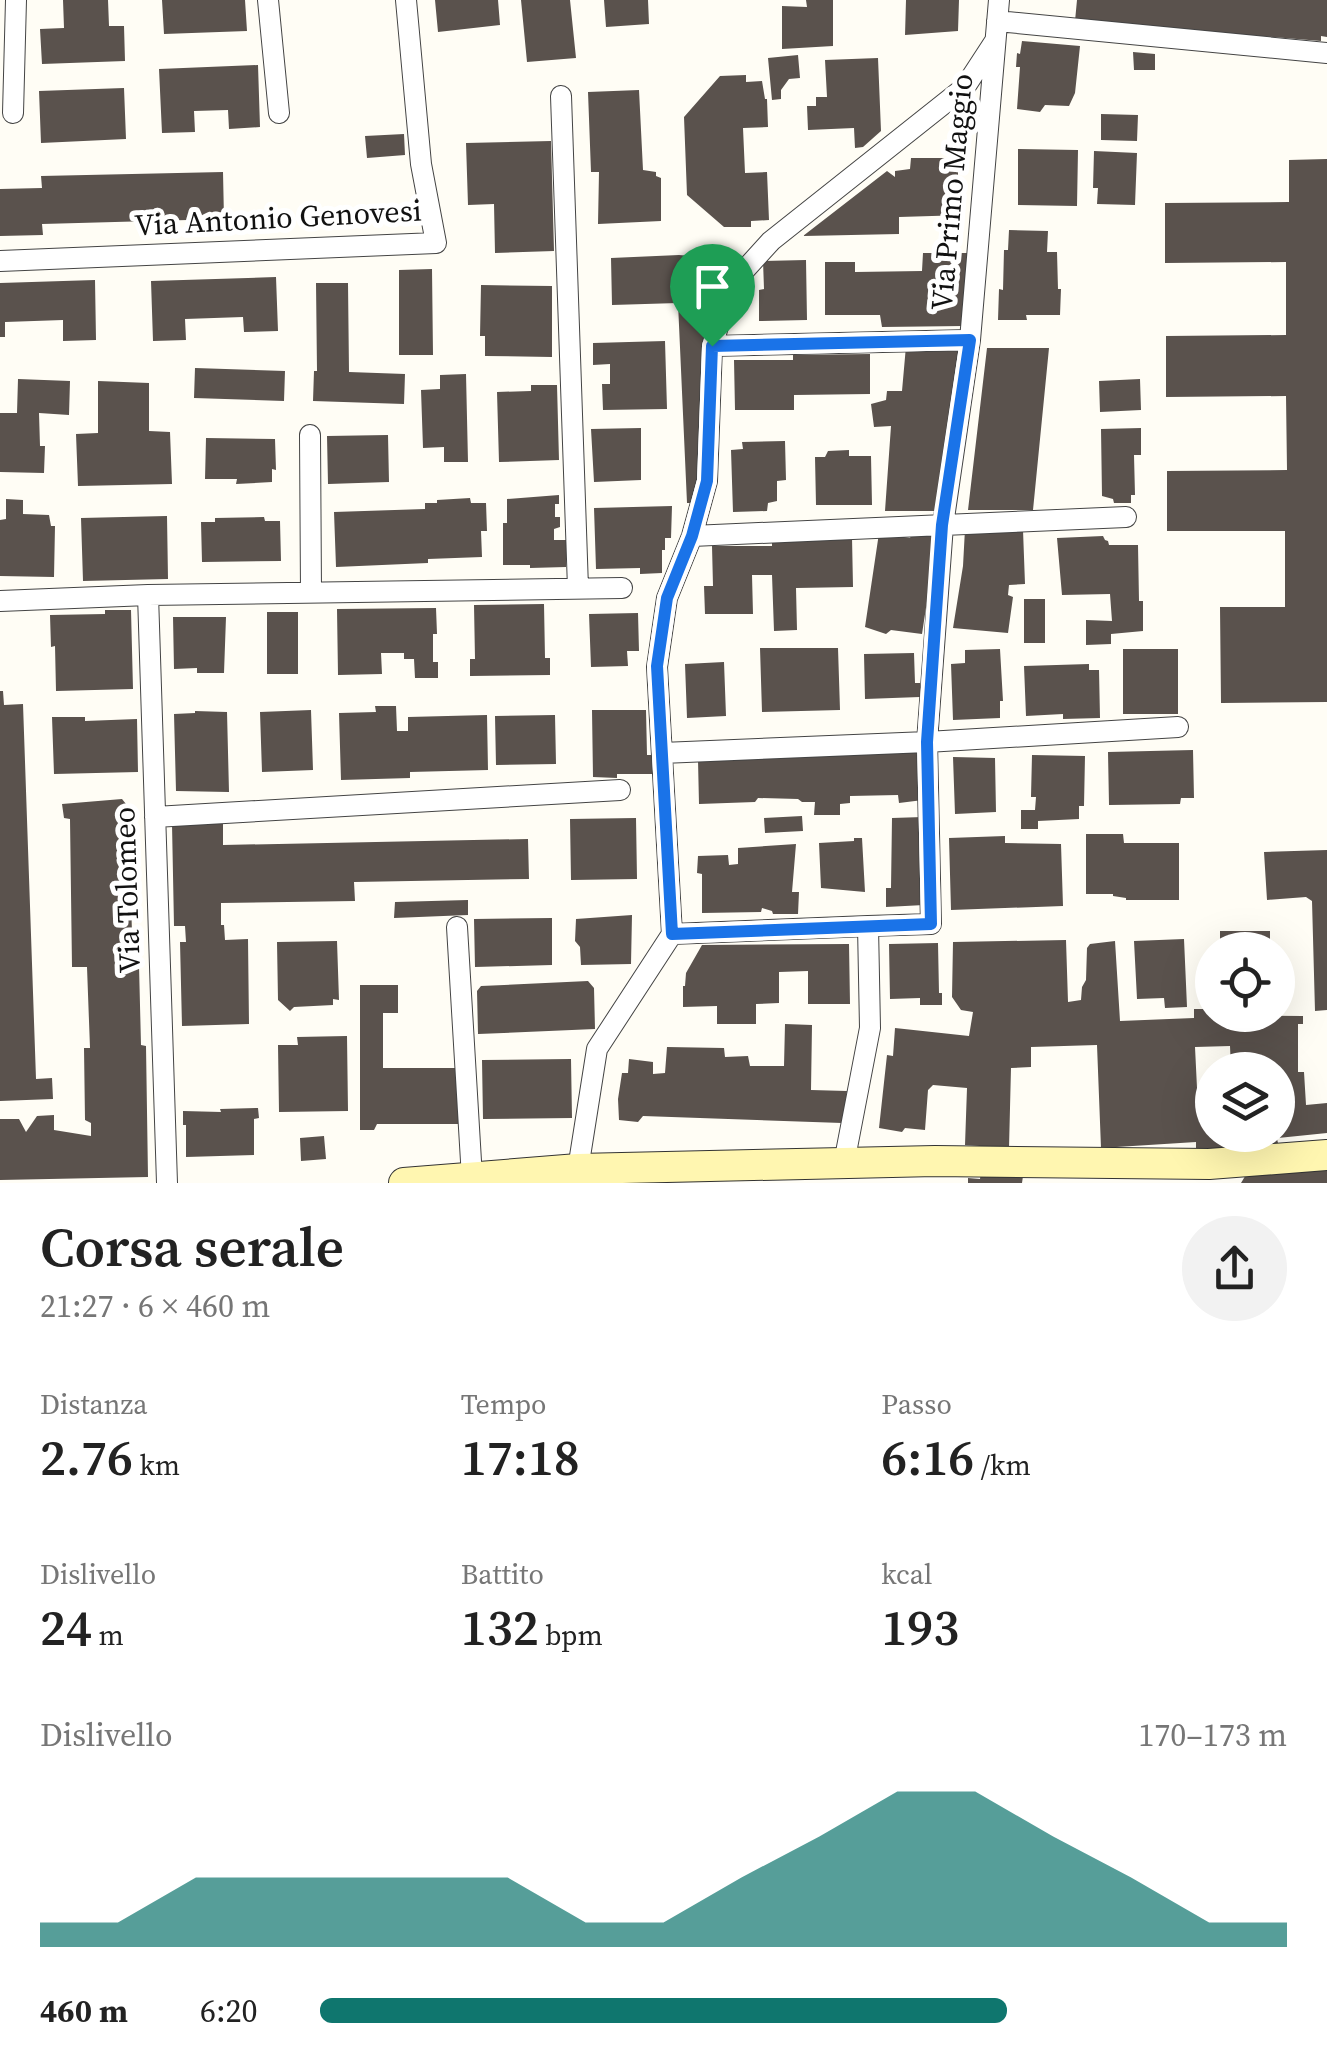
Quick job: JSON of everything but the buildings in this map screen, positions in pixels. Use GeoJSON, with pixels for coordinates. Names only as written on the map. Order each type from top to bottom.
{"type":"FeatureCollection","features":[{"type":"Feature","properties":{"kind":"street"},"geometry":{"type":"LineString","coordinates":[[13,112],[16,0]]}},
{"type":"Feature","properties":{"kind":"street"},"geometry":{"type":"LineString","coordinates":[[268,0],[278,112]]}},
{"type":"Feature","properties":{"kind":"street","name":"Via Antonio Genovesi"},"geometry":{"type":"LineString","coordinates":[[0,260],[436,243],[422,164],[406,0]]}},
{"type":"Feature","properties":{"kind":"street"},"geometry":{"type":"LineString","coordinates":[[578,1176],[597,1049],[672,934],[657,666],[667,598],[692,536],[707,481],[712,346],[731,285],[771,242],[964,87],[997,21],[1327,53]]}},
{"type":"Feature","properties":{"kind":"street","name":"Via Primo Maggio"},"geometry":{"type":"LineString","coordinates":[[868,926],[931,924],[927,742],[942,525],[970,340],[997,21]]}},
{"type":"Feature","properties":{"kind":"street"},"geometry":{"type":"LineString","coordinates":[[561,96],[578,588]]}},
{"type":"Feature","properties":{"kind":"street"},"geometry":{"type":"LineString","coordinates":[[712,346],[970,340]]}},
{"type":"Feature","properties":{"kind":"street"},"geometry":{"type":"LineString","coordinates":[[310,435],[312,592]]}},
{"type":"Feature","properties":{"kind":"street"},"geometry":{"type":"LineString","coordinates":[[692,536],[1126,517]]}},
{"type":"Feature","properties":{"kind":"street"},"geometry":{"type":"LineString","coordinates":[[0,601],[622,588]]}},
{"type":"Feature","properties":{"kind":"street","name":"Via Tolomeo"},"geometry":{"type":"LineString","coordinates":[[148,595],[167,1183]]}},
{"type":"Feature","properties":{"kind":"street"},"geometry":{"type":"LineString","coordinates":[[662,753],[1178,727]]}},
{"type":"Feature","properties":{"kind":"street"},"geometry":{"type":"LineString","coordinates":[[155,816],[620,790]]}},
{"type":"Feature","properties":{"kind":"street"},"geometry":{"type":"LineString","coordinates":[[672,934],[868,926],[870,1028],[844,1163]]}},
{"type":"Feature","properties":{"kind":"street"},"geometry":{"type":"LineString","coordinates":[[457,927],[491,1179]]}},
{"type":"Feature","properties":{"kind":"street"},"geometry":{"type":"LineString","coordinates":[[404,1183],[936,1161],[1208,1173],[1327,1155]]}},
{"type":"Feature","properties":{"kind":"route"},"geometry":{"type":"LineString","coordinates":[[970,340],[942,525],[927,742],[931,924],[672,934],[657,666],[667,598],[692,536],[707,481],[712,346],[970,340]]}}]}
